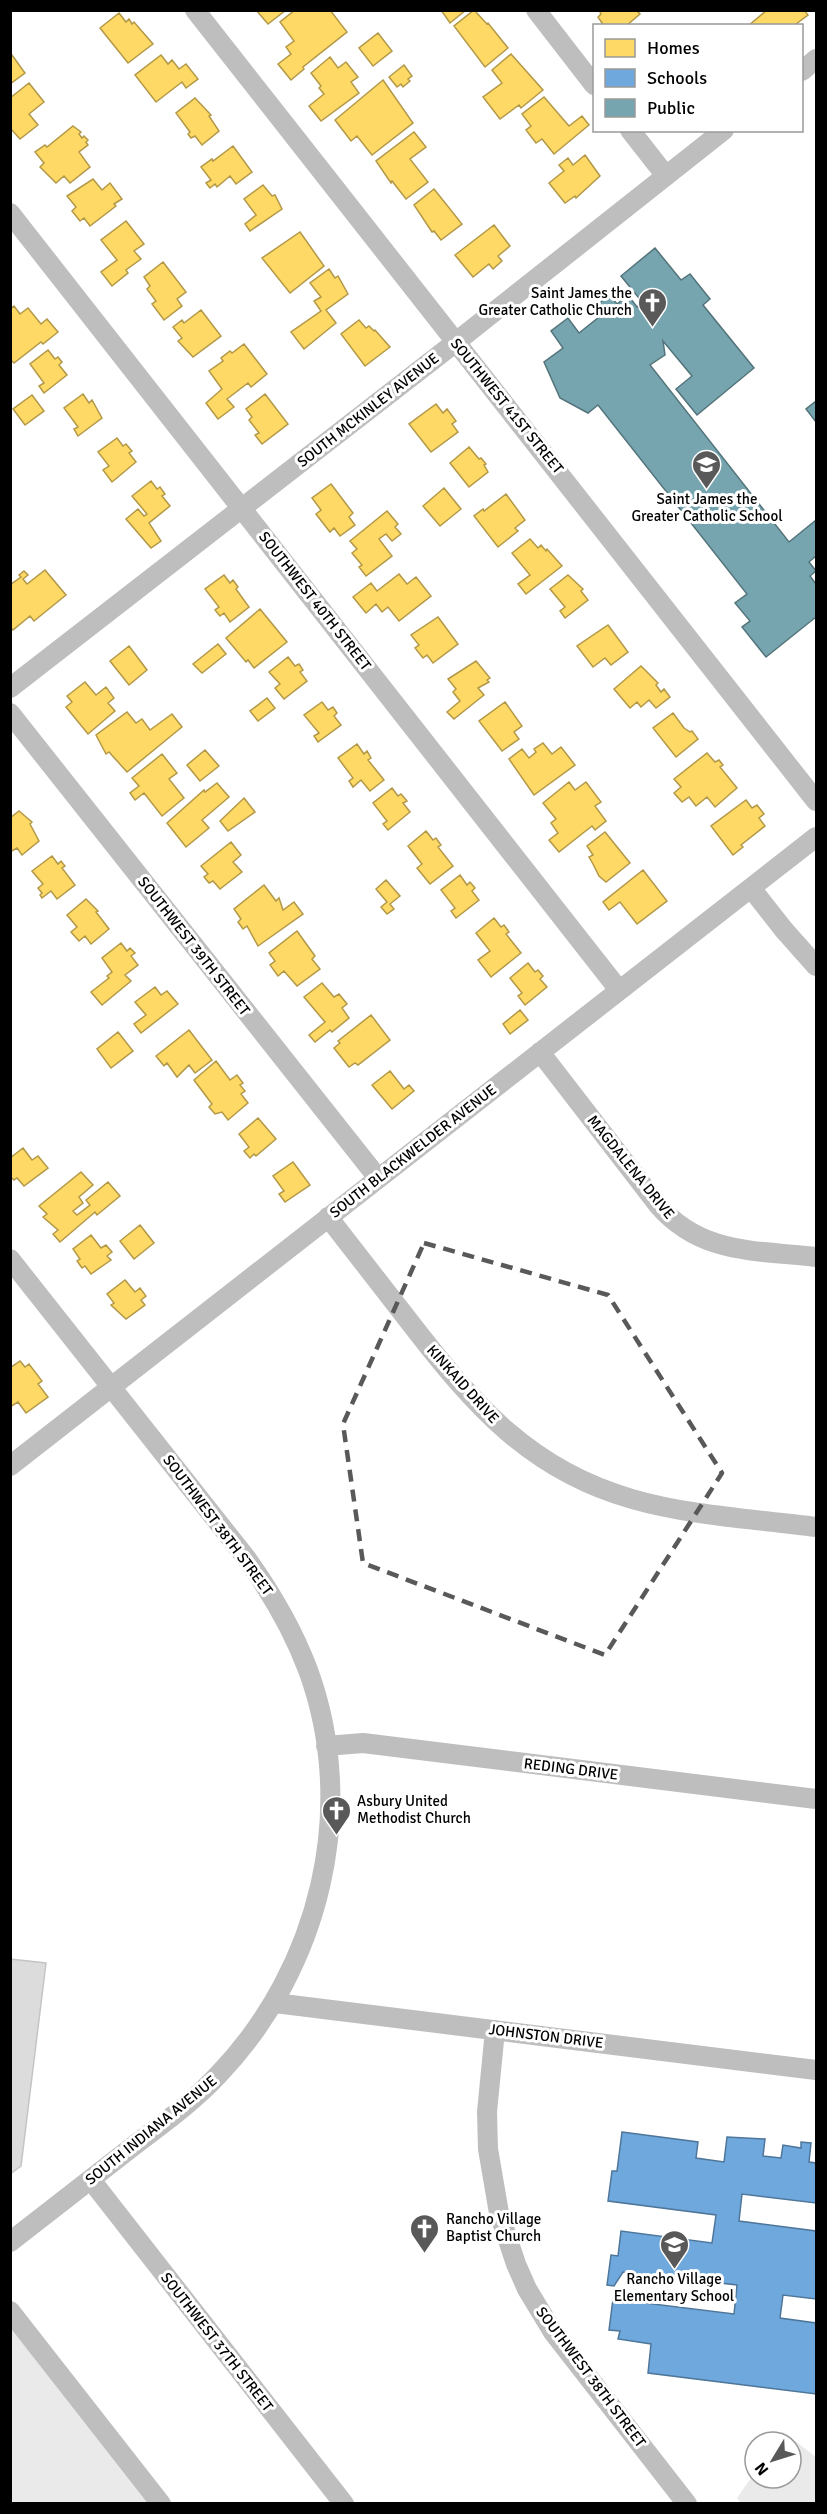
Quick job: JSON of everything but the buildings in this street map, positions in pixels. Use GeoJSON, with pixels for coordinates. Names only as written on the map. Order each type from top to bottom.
{"type":"FeatureCollection","features":[{"type":"Feature","properties":{"kind":"street","name":"SOUTHWEST 41ST STREET"},"geometry":{"type":"LineString","coordinates":[[195,10],[593,513],[816,801]]}},
{"type":"Feature","properties":{"kind":"street"},"geometry":{"type":"LineString","coordinates":[[536,10],[593,84]]}},
{"type":"Feature","properties":{"kind":"street"},"geometry":{"type":"LineString","coordinates":[[803,69],[816,59]]}},
{"type":"Feature","properties":{"kind":"street"},"geometry":{"type":"LineString","coordinates":[[632,132],[666,176]]}},
{"type":"Feature","properties":{"kind":"street","name":"SOUTH MCKINLEY AVENUE"},"geometry":{"type":"LineString","coordinates":[[10,688],[456,342],[721,132]]}},
{"type":"Feature","properties":{"kind":"street","name":"SOUTHWEST 40TH STREET"},"geometry":{"type":"LineString","coordinates":[[10,213],[619,990]]}},
{"type":"Feature","properties":{"kind":"street","name":"SOUTHWEST 39TH STREET"},"geometry":{"type":"LineString","coordinates":[[10,713],[378,1178]]}},
{"type":"Feature","properties":{"kind":"street","name":"SOUTH BLACKWELDER AVENUE"},"geometry":{"type":"LineString","coordinates":[[10,1466],[816,837]]}},
{"type":"Feature","properties":{"kind":"street"},"geometry":{"type":"LineString","coordinates":[[751,888],[790,938],[816,966]]}},
{"type":"Feature","properties":{"kind":"street","name":"MAGDALENA DRIVE"},"geometry":{"type":"LineString","coordinates":[[540,1052],[658,1205],[677,1224],[698,1238],[719,1245],[816,1257]]}},
{"type":"Feature","properties":{"kind":"street","name":"KINKAID DRIVE"},"geometry":{"type":"LineString","coordinates":[[328,1217],[471,1398],[512,1437],[536,1454],[589,1483],[659,1506],[816,1527]]}},
{"type":"Feature","properties":{"kind":"street","name":"SOUTHWEST 38TH STREET"},"geometry":{"type":"LineString","coordinates":[[10,1259],[247,1559],[276,1603],[308,1671],[326,1746],[330,1812],[325,1870],[308,1933],[293,1969],[275,2002]]}},
{"type":"Feature","properties":{"kind":"street","name":"REDING DRIVE"},"geometry":{"type":"LineString","coordinates":[[326,1746],[363,1743],[816,1799]]}},
{"type":"Feature","properties":{"kind":"street","name":"JOHNSTON DRIVE"},"geometry":{"type":"LineString","coordinates":[[275,2002],[816,2070]]}},
{"type":"Feature","properties":{"kind":"street","name":"SOUTH INDIANA AVENUE"},"geometry":{"type":"LineString","coordinates":[[10,2242],[203,2090],[252,2036],[275,2002]]}},
{"type":"Feature","properties":{"kind":"street","name":"SOUTHWEST 38TH STREET"},"geometry":{"type":"LineString","coordinates":[[495,2030],[487,2112],[488,2150],[499,2213],[516,2264],[527,2289],[553,2332],[687,2504]]}},
{"type":"Feature","properties":{"kind":"street","name":"SOUTHWEST 37TH STREET"},"geometry":{"type":"LineString","coordinates":[[91,2180],[344,2504]]}},
{"type":"Feature","properties":{"kind":"street"},"geometry":{"type":"LineString","coordinates":[[10,2311],[161,2504]]}},
{"type":"Feature","properties":{"kind":"highlighted area"},"geometry":{"type":"Polygon","coordinates":[[[424,1243],[608,1295],[722,1473],[605,1655],[363,1563],[343,1424],[424,1243]]]}},
{"type":"Feature","properties":{"kind":"shaded area"},"geometry":{"type":"Polygon","coordinates":[[[11,2325],[150,2503],[11,2503],[11,2325]]]}},
{"type":"Feature","properties":{"kind":"shaded area"},"geometry":{"type":"Polygon","coordinates":[[[803,2447],[816,2457],[816,2503],[741,2503],[737,2498],[743,2489],[803,2490],[803,2447]]]}},
{"type":"Feature","properties":{"kind":"place","name":"Saint James the Greater Catholic Church"},"geometry":{"type":"Point","coordinates":[653,328]}},
{"type":"Feature","properties":{"kind":"place","name":"Saint James the Greater Catholic School"},"geometry":{"type":"Point","coordinates":[707,490]}},
{"type":"Feature","properties":{"kind":"place","name":"Asbury United Methodist Church"},"geometry":{"type":"Point","coordinates":[336,1836]}},
{"type":"Feature","properties":{"kind":"place","name":"Rancho Village Baptist Church"},"geometry":{"type":"Point","coordinates":[425,2254]}},
{"type":"Feature","properties":{"kind":"place","name":"Rancho Village Elementary School"},"geometry":{"type":"Point","coordinates":[674,2270]}}]}
